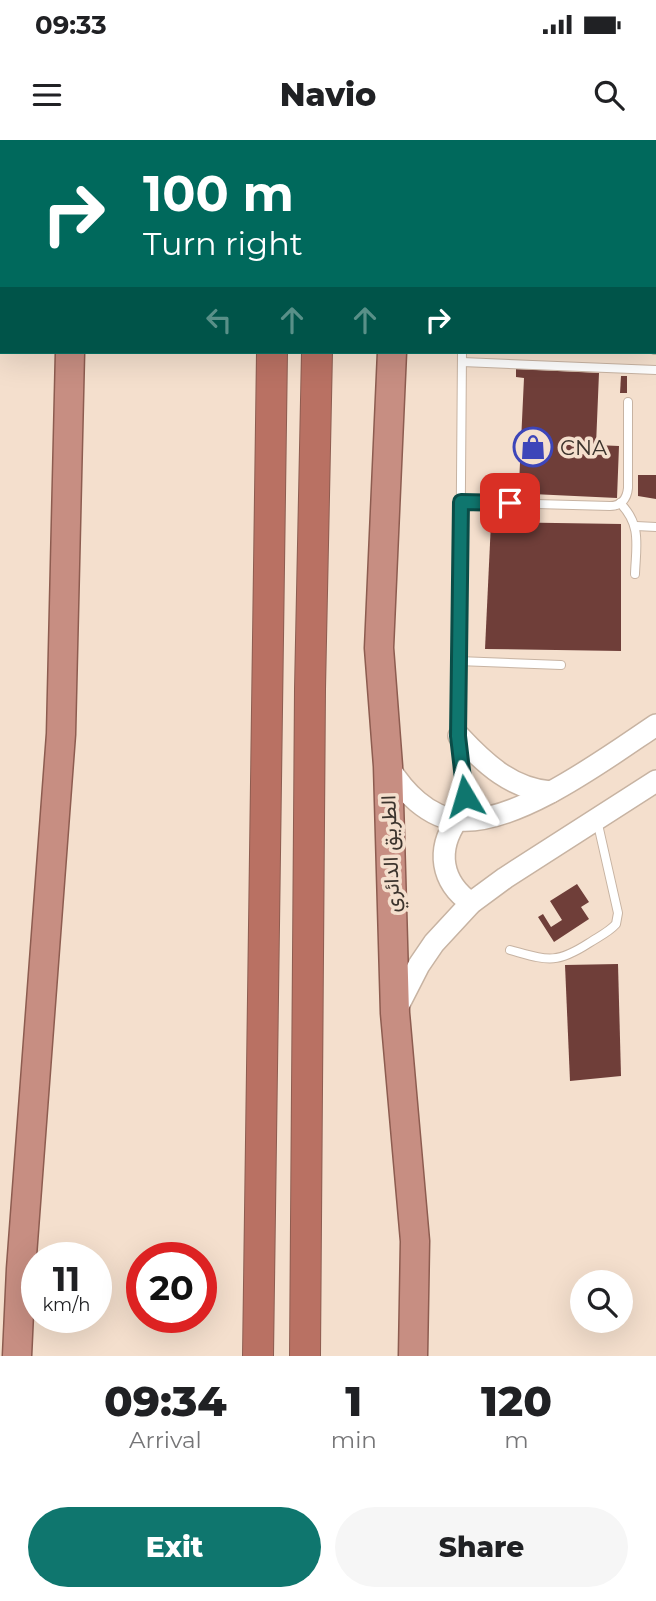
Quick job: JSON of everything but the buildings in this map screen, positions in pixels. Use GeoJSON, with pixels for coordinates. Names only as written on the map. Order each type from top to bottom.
{"type":"FeatureCollection","features":[{"type":"Feature","properties":{"kind":"highway"},"geometry":{"type":"LineString","coordinates":[[17,1356],[22,1255],[61,734],[70,354]]}},
{"type":"Feature","properties":{"kind":"highway"},"geometry":{"type":"LineString","coordinates":[[258,1356],[272,354]]}},
{"type":"Feature","properties":{"kind":"highway"},"geometry":{"type":"LineString","coordinates":[[305,1356],[310,703],[317,354]]}},
{"type":"Feature","properties":{"kind":"highway","name":"الطريق الدائري"},"geometry":{"type":"LineString","coordinates":[[392,354],[379,648],[388,766],[395,1013],[415,1241],[414,1356]]}},
{"type":"Feature","properties":{"kind":"street"},"geometry":{"type":"LineString","coordinates":[[388,766],[416,801],[429,809],[464,820],[506,813],[551,792],[656,725]]}},
{"type":"Feature","properties":{"kind":"street"},"geometry":{"type":"LineString","coordinates":[[458,736],[502,776],[526,788],[551,792]]}},
{"type":"Feature","properties":{"kind":"street"},"geometry":{"type":"LineString","coordinates":[[395,1013],[419,965],[451,922],[471,902],[656,781]]}},
{"type":"Feature","properties":{"kind":"street"},"geometry":{"type":"LineString","coordinates":[[464,820],[445,841],[444,865],[453,887],[471,902]]}},
{"type":"Feature","properties":{"kind":"lane"},"geometry":{"type":"LineString","coordinates":[[462,354],[458,736],[464,820]]}},
{"type":"Feature","properties":{"kind":"lane"},"geometry":{"type":"LineString","coordinates":[[462,362],[656,370]]}},
{"type":"Feature","properties":{"kind":"lane"},"geometry":{"type":"LineString","coordinates":[[461,502],[610,506],[620,503],[628,488],[628,402]]}},
{"type":"Feature","properties":{"kind":"lane"},"geometry":{"type":"LineString","coordinates":[[620,503],[631,515],[636,526],[635,574]]}},
{"type":"Feature","properties":{"kind":"lane"},"geometry":{"type":"LineString","coordinates":[[636,526],[656,527]]}},
{"type":"Feature","properties":{"kind":"lane"},"geometry":{"type":"LineString","coordinates":[[458,661],[561,665]]}},
{"type":"Feature","properties":{"kind":"lane"},"geometry":{"type":"LineString","coordinates":[[510,950],[545,959],[560,959],[616,924],[618,912],[596,818]]}},
{"type":"Feature","properties":{"kind":"place","name":"CNA"},"geometry":{"type":"Point","coordinates":[533,447]}},
{"type":"Feature","properties":{"kind":"route"},"geometry":{"type":"LineString","coordinates":[[465,796],[458,736],[461,502],[510,503]]}}]}
